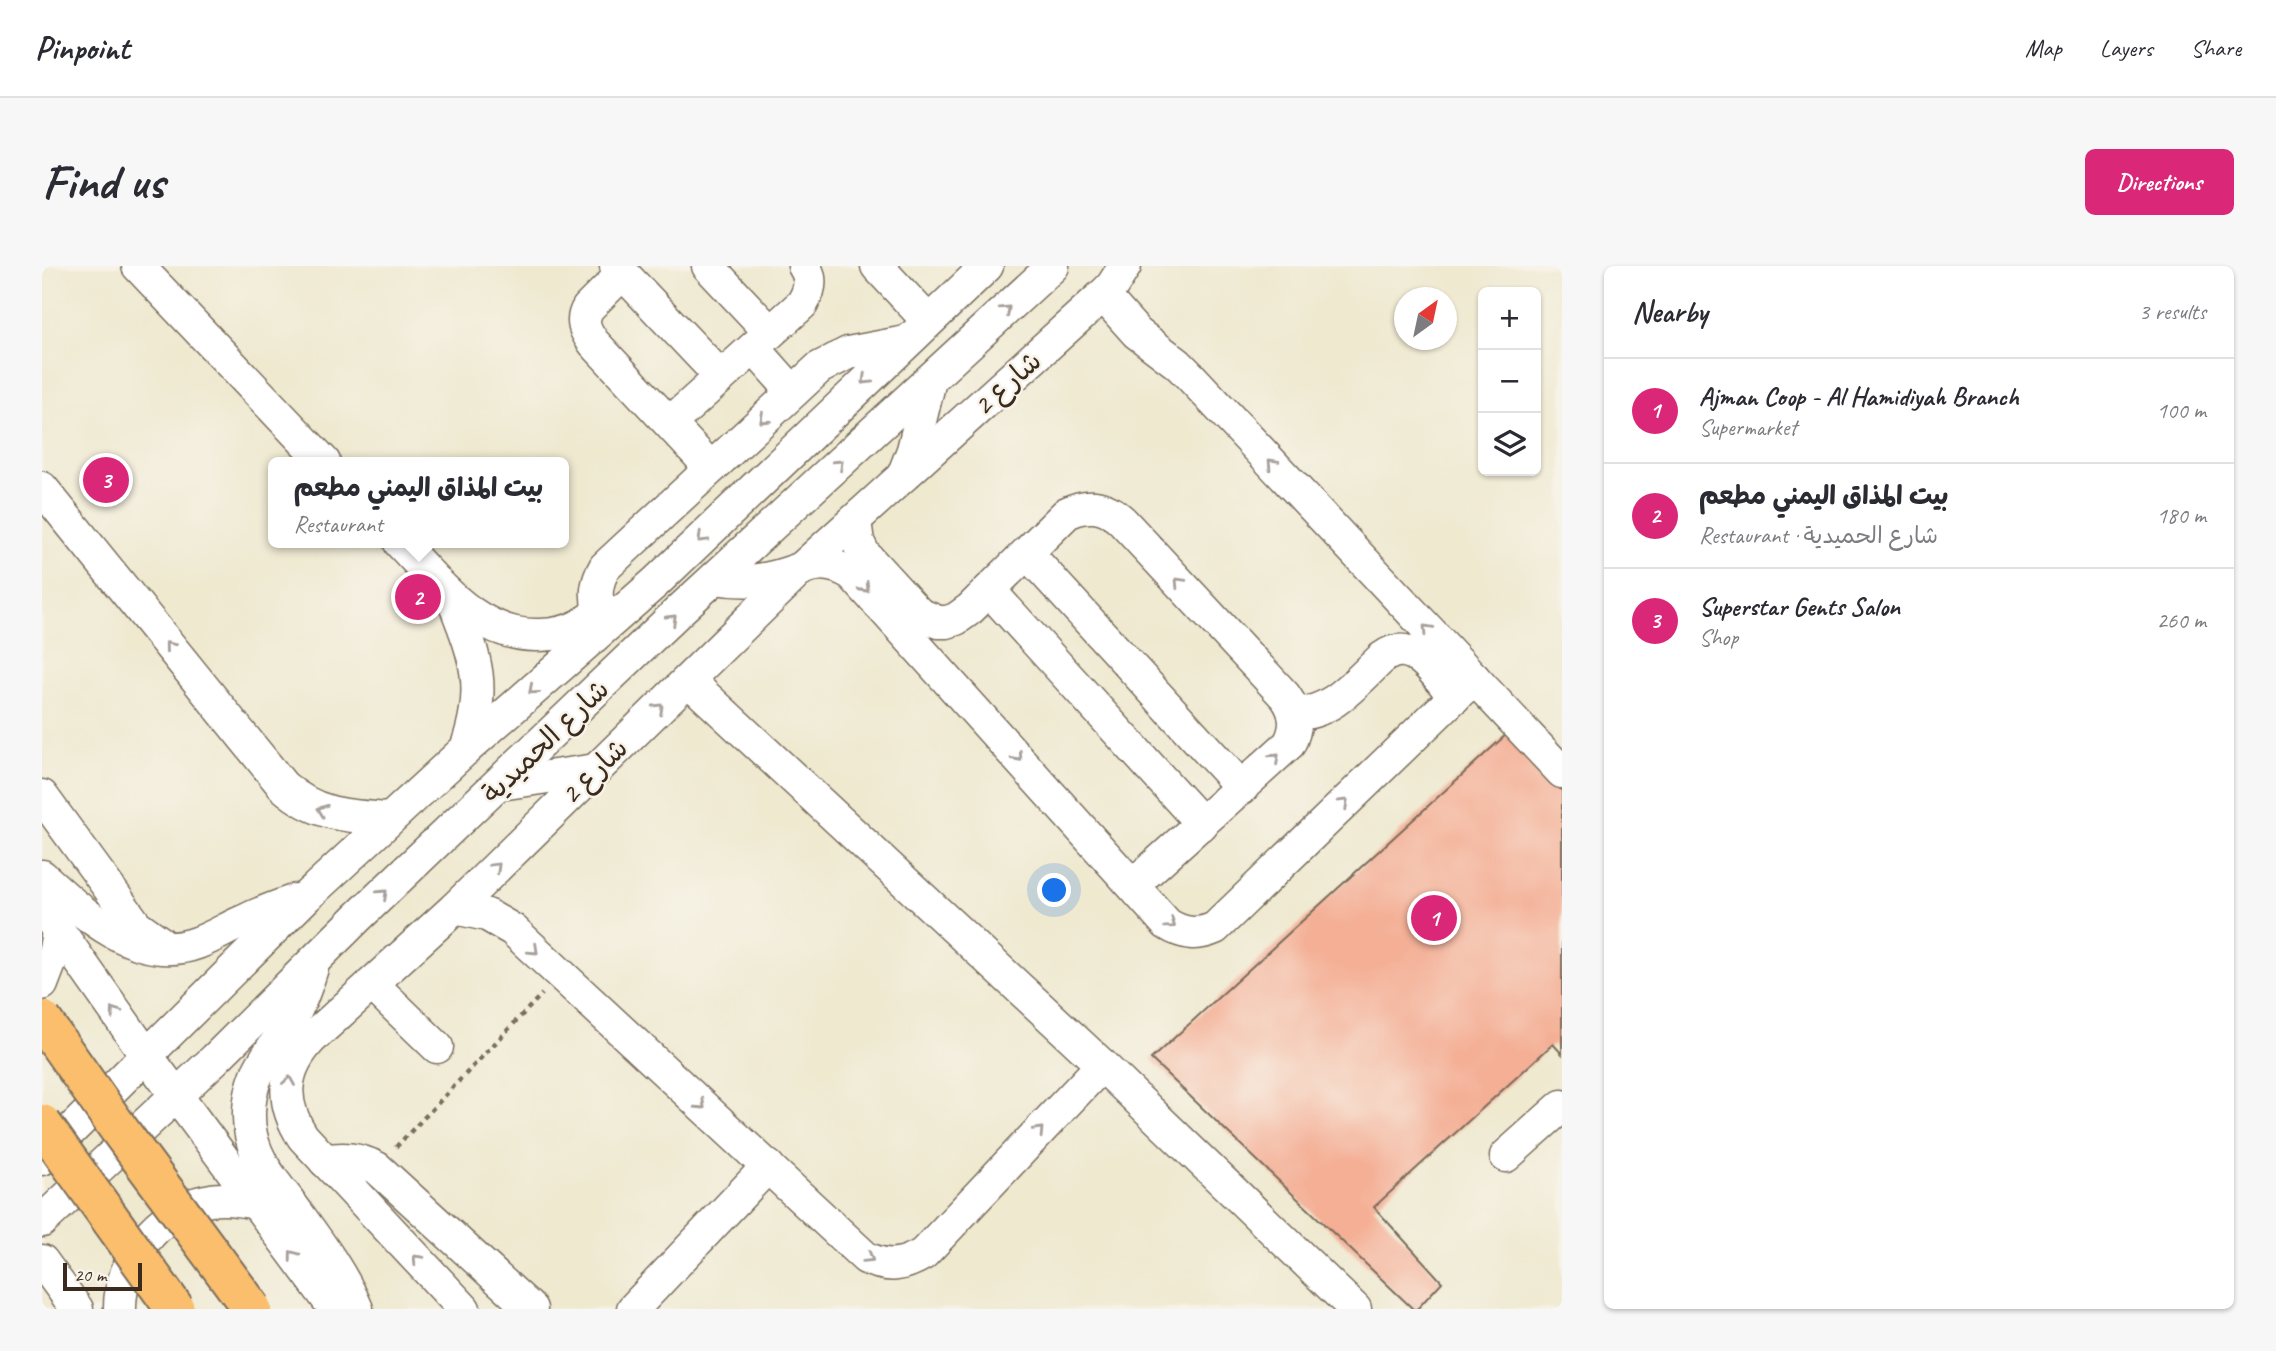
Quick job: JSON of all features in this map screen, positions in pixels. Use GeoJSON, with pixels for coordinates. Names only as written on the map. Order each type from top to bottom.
{"type":"FeatureCollection","features":[{"type":"Feature","properties":{"kind":"main road"},"geometry":{"type":"LineString","coordinates":[[42,1020],[252,1309]]}},
{"type":"Feature","properties":{"kind":"main road"},"geometry":{"type":"LineString","coordinates":[[42,1124],[175,1309]]}},
{"type":"Feature","properties":{"kind":"street"},"geometry":{"type":"LineString","coordinates":[[138,266],[319,457]]}},
{"type":"Feature","properties":{"kind":"street"},"geometry":{"type":"LineString","coordinates":[[708,266],[762,340],[793,391]]}},
{"type":"Feature","properties":{"kind":"street"},"geometry":{"type":"LineString","coordinates":[[670,424],[802,304],[808,295],[810,283],[804,266]]}},
{"type":"Feature","properties":{"kind":"street"},"geometry":{"type":"LineString","coordinates":[[877,266],[928,321]]}},
{"type":"Feature","properties":{"kind":"street","name":"شارع الحميدية"},"geometry":{"type":"LineString","coordinates":[[42,1159],[307,896],[466,749],[656,582],[987,266]]}},
{"type":"Feature","properties":{"kind":"street","name":"شارع الحميدية"},"geometry":{"type":"LineString","coordinates":[[42,1221],[715,578],[1053,266]]}},
{"type":"Feature","properties":{"kind":"street","name":"شارع 2"},"geometry":{"type":"LineString","coordinates":[[464,1309],[303,1137],[290,1113],[287,1086],[290,1073],[302,1049],[454,908],[805,565],[1103,295],[1125,266]]}},
{"type":"Feature","properties":{"kind":"street"},"geometry":{"type":"LineString","coordinates":[[711,468],[594,343],[584,329],[583,321],[588,308],[620,270],[721,377]]}},
{"type":"Feature","properties":{"kind":"street"},"geometry":{"type":"LineString","coordinates":[[1103,295],[1137,333],[1190,376],[1464,688]]}},
{"type":"Feature","properties":{"kind":"street"},"geometry":{"type":"LineString","coordinates":[[599,611],[596,589],[605,567],[793,391],[819,369],[848,353],[906,342]]}},
{"type":"Feature","properties":{"kind":"street"},"geometry":{"type":"LineString","coordinates":[[901,480],[913,450],[930,380]]}},
{"type":"Feature","properties":{"kind":"street"},"geometry":{"type":"LineString","coordinates":[[42,488],[283,786],[306,804],[319,810],[389,820]]}},
{"type":"Feature","properties":{"kind":"street"},"geometry":{"type":"LineString","coordinates":[[933,664],[937,643],[942,635],[1067,513],[1096,507],[1115,514],[1285,696],[1296,723],[1289,744],[1133,886]]}},
{"type":"Feature","properties":{"kind":"street"},"geometry":{"type":"LineString","coordinates":[[855,521],[858,542],[864,554],[919,614],[938,622],[956,620]]}},
{"type":"Feature","properties":{"kind":"street"},"geometry":{"type":"LineString","coordinates":[[409,548],[453,598],[483,622],[514,634],[530,636],[566,632],[583,624],[631,586],[641,581],[656,582]]}},
{"type":"Feature","properties":{"kind":"street"},"geometry":{"type":"LineString","coordinates":[[1027,553],[1242,788]]}},
{"type":"Feature","properties":{"kind":"street"},"geometry":{"type":"LineString","coordinates":[[715,578],[771,578],[805,565],[833,565],[852,574],[1167,924],[1177,930],[1197,934],[1215,928],[1464,688]]}},
{"type":"Feature","properties":{"kind":"street"},"geometry":{"type":"LineString","coordinates":[[989,590],[1202,824]]}},
{"type":"Feature","properties":{"kind":"street"},"geometry":{"type":"LineString","coordinates":[[453,598],[472,647],[479,683],[478,706],[466,749]]}},
{"type":"Feature","properties":{"kind":"street"},"geometry":{"type":"LineString","coordinates":[[1294,714],[1307,714],[1328,706],[1382,658],[1398,650],[1415,653],[1464,688],[1562,772]]}},
{"type":"Feature","properties":{"kind":"street"},"geometry":{"type":"LineString","coordinates":[[688,680],[1102,1065],[1355,1309]]}},
{"type":"Feature","properties":{"kind":"street"},"geometry":{"type":"LineString","coordinates":[[500,784],[596,770]]}},
{"type":"Feature","properties":{"kind":"street"},"geometry":{"type":"LineString","coordinates":[[42,796],[136,925],[167,948]]}},
{"type":"Feature","properties":{"kind":"street"},"geometry":{"type":"LineString","coordinates":[[42,876],[72,902],[117,934],[143,945],[167,948],[197,944],[246,920],[307,896]]}},
{"type":"Feature","properties":{"kind":"street"},"geometry":{"type":"LineString","coordinates":[[454,908],[479,913],[513,930],[866,1258],[880,1264],[895,1266],[910,1262],[923,1254],[1102,1065]]}},
{"type":"Feature","properties":{"kind":"street"},"geometry":{"type":"LineString","coordinates":[[50,919],[146,1056],[335,1309]]}},
{"type":"Feature","properties":{"kind":"street"},"geometry":{"type":"LineString","coordinates":[[42,984],[55,950],[50,919]]}},
{"type":"Feature","properties":{"kind":"street"},"geometry":{"type":"LineString","coordinates":[[314,961],[299,1004],[256,1077],[250,1096],[251,1136],[267,1172],[334,1265],[357,1309]]}},
{"type":"Feature","properties":{"kind":"street"},"geometry":{"type":"LineString","coordinates":[[372,984],[437,1047]]}},
{"type":"Feature","properties":{"kind":"street"},"geometry":{"type":"LineString","coordinates":[[1506,1156],[1562,1106]]}},
{"type":"Feature","properties":{"kind":"street"},"geometry":{"type":"LineString","coordinates":[[325,1160],[346,1158],[377,1168],[531,1309]]}},
{"type":"Feature","properties":{"kind":"street"},"geometry":{"type":"LineString","coordinates":[[633,1309],[768,1166]]}},
{"type":"Feature","properties":{"kind":"street"},"geometry":{"type":"LineString","coordinates":[[120,1309],[124,1279],[136,1255],[163,1222],[191,1205],[223,1199],[256,1203]]}},
{"type":"Feature","properties":{"kind":"street"},"geometry":{"type":"LineString","coordinates":[[42,1261],[77,1309]]}},
{"type":"Feature","properties":{"kind":"path"},"geometry":{"type":"LineString","coordinates":[[377,1168],[560,974]]}},
{"type":"Feature","properties":{"kind":"building"},"geometry":{"type":"Polygon","coordinates":[[[1508,733],[1562,791],[1562,1054],[1553,1044],[1374,1207],[1442,1282],[1417,1309],[1413,1309],[1151,1059],[1508,733]]]}},
{"type":"Feature","properties":{"kind":"place","name":"Superstar Gents Salon"},"geometry":{"type":"Point","coordinates":[106,480]}},
{"type":"Feature","properties":{"kind":"place","name":"بيت المذاق اليمني مطعم"},"geometry":{"type":"Point","coordinates":[418,597]}},
{"type":"Feature","properties":{"kind":"place","name":"Ajman Coop - Al Hamidiyah Branch"},"geometry":{"type":"Point","coordinates":[1434,918]}}]}
